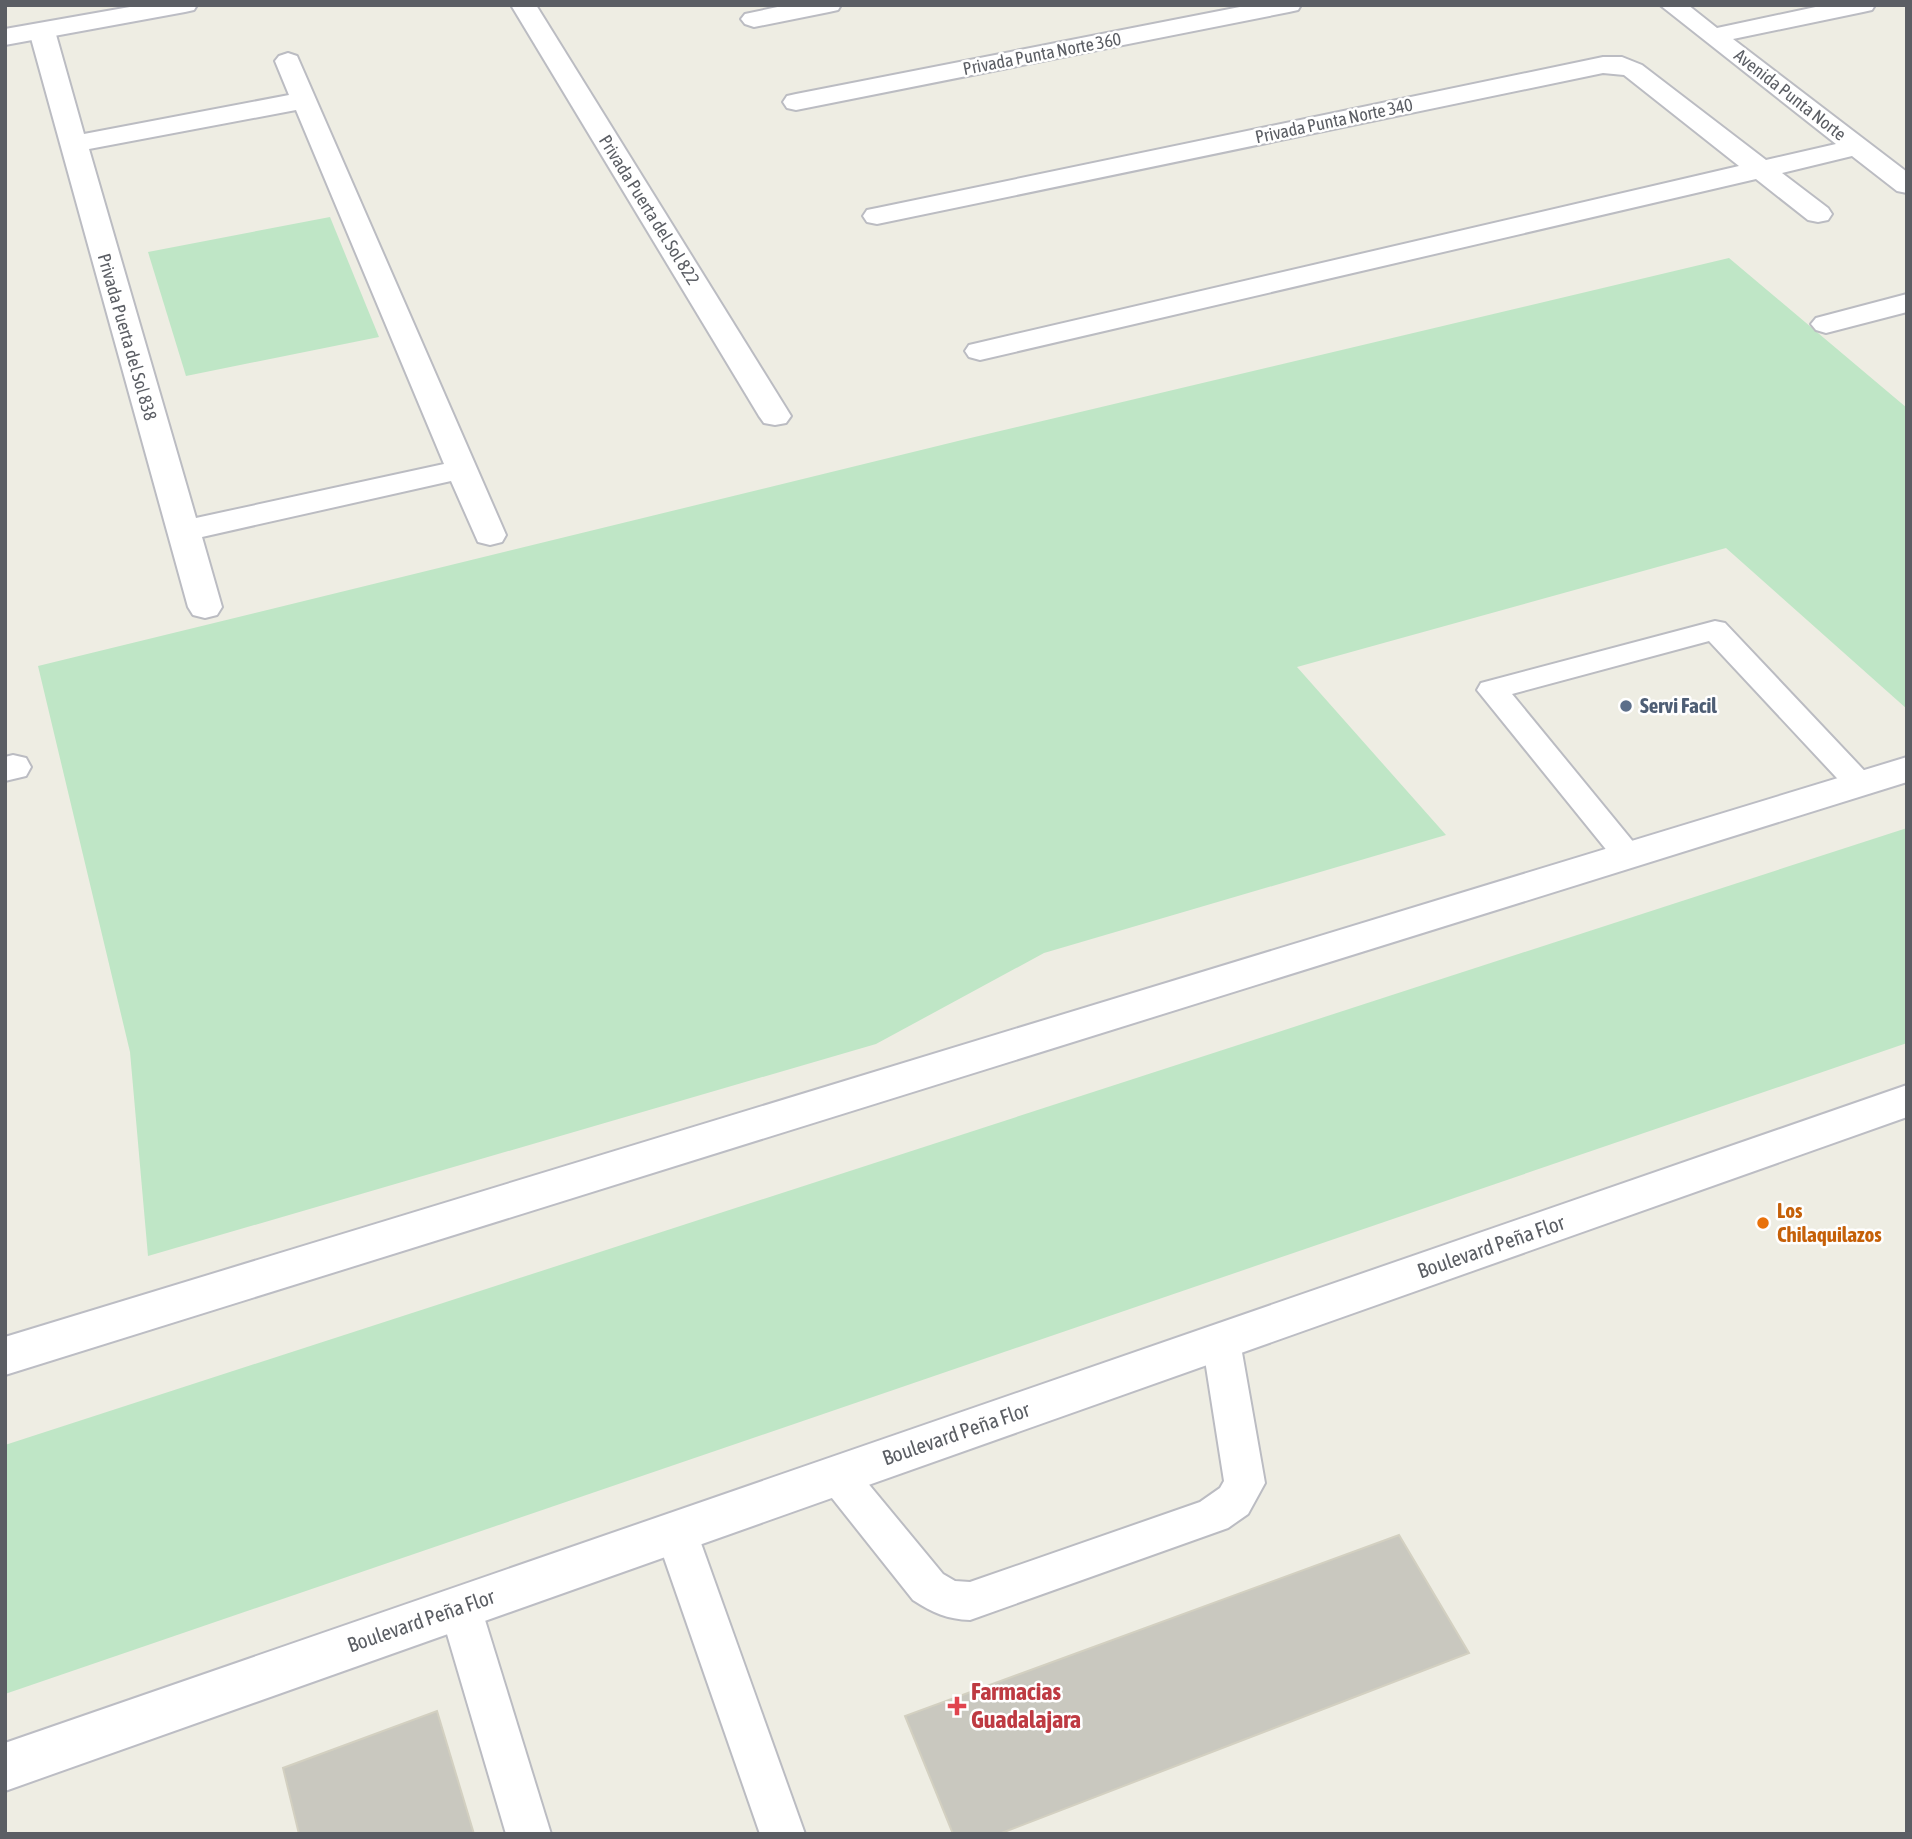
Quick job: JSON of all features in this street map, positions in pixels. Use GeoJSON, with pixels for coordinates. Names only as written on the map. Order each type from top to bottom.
{"type":"FeatureCollection","features":[{"type":"Feature","properties":{"kind":"street"},"geometry":{"type":"LineString","coordinates":[[5,37],[185,5]]}},
{"type":"Feature","properties":{"kind":"street","name":"Privada Puerta del Sol 822"},"geometry":{"type":"LineString","coordinates":[[523,5],[775,416]]}},
{"type":"Feature","properties":{"kind":"street"},"geometry":{"type":"LineString","coordinates":[[754,19],[829,5]]}},
{"type":"Feature","properties":{"kind":"street","name":"Privada Punta Norte 360"},"geometry":{"type":"LineString","coordinates":[[796,102],[1289,5]]}},
{"type":"Feature","properties":{"kind":"street","name":"Avenida Punta Norte"},"geometry":{"type":"LineString","coordinates":[[1672,5],[1907,185]]}},
{"type":"Feature","properties":{"kind":"street"},"geometry":{"type":"LineString","coordinates":[[1713,36],[1854,6]]}},
{"type":"Feature","properties":{"kind":"street","name":"Privada Puerta del Sol 838"},"geometry":{"type":"LineString","coordinates":[[42,31],[205,607]]}},
{"type":"Feature","properties":{"kind":"street"},"geometry":{"type":"LineString","coordinates":[[288,61],[490,535]]}},
{"type":"Feature","properties":{"kind":"street","name":"Privada Punta Norte 340"},"geometry":{"type":"LineString","coordinates":[[877,216],[1604,65],[1622,65],[1633,70],[1818,214]]}},
{"type":"Feature","properties":{"kind":"street"},"geometry":{"type":"LineString","coordinates":[[72,144],[305,100]]}},
{"type":"Feature","properties":{"kind":"street"},"geometry":{"type":"LineString","coordinates":[[980,351],[1857,147]]}},
{"type":"Feature","properties":{"kind":"street"},"geometry":{"type":"LineString","coordinates":[[1826,324],[1907,303]]}},
{"type":"Feature","properties":{"kind":"street"},"geometry":{"type":"LineString","coordinates":[[183,531],[462,470]]}},
{"type":"Feature","properties":{"kind":"street"},"geometry":{"type":"LineString","coordinates":[[5,1356],[1907,768]]}},
{"type":"Feature","properties":{"kind":"street","name":"Boulevard Peña Flor"},"geometry":{"type":"LineString","coordinates":[[5,1767],[1907,1101]]}},
{"type":"Feature","properties":{"kind":"lane"},"geometry":{"type":"LineString","coordinates":[[1628,855],[1492,690],[1715,630],[1860,783]]}},
{"type":"Feature","properties":{"kind":"lane"},"geometry":{"type":"LineString","coordinates":[[838,1476],[928,1587],[948,1600],[970,1601],[1214,1515],[1234,1501],[1245,1483],[1221,1341]]}},
{"type":"Feature","properties":{"kind":"lane"},"geometry":{"type":"LineString","coordinates":[[676,1532],[783,1834]]}},
{"type":"Feature","properties":{"kind":"lane"},"geometry":{"type":"LineString","coordinates":[[460,1607],[529,1834]]}},
{"type":"Feature","properties":{"kind":"green space"},"geometry":{"type":"Polygon","coordinates":[[[330,217],[379,337],[186,376],[148,252],[330,217]]]}},
{"type":"Feature","properties":{"kind":"green space"},"geometry":{"type":"Polygon","coordinates":[[[1729,258],[1907,408],[1907,709],[1726,548],[1297,667],[1446,835],[1044,953],[876,1044],[148,1256],[130,1052],[38,666],[962,440],[1729,258]]]}},
{"type":"Feature","properties":{"kind":"green space"},"geometry":{"type":"Polygon","coordinates":[[[1907,828],[1907,1043],[5,1694],[5,1445],[1907,828]]]}},
{"type":"Feature","properties":{"kind":"building"},"geometry":{"type":"Polygon","coordinates":[[[1399,1535],[1469,1653],[999,1834],[953,1834],[905,1716],[1399,1535]]]}},
{"type":"Feature","properties":{"kind":"building"},"geometry":{"type":"Polygon","coordinates":[[[437,1711],[474,1834],[299,1834],[283,1768],[437,1711]]]}},
{"type":"Feature","properties":{"kind":"place","name":"Servi Facil"},"geometry":{"type":"Point","coordinates":[1626,706]}},
{"type":"Feature","properties":{"kind":"place","name":"Los Chilaquilazos"},"geometry":{"type":"Point","coordinates":[1763,1223]}},
{"type":"Feature","properties":{"kind":"place","name":"Farmacias Guadalajara"},"geometry":{"type":"Point","coordinates":[957,1706]}}]}
